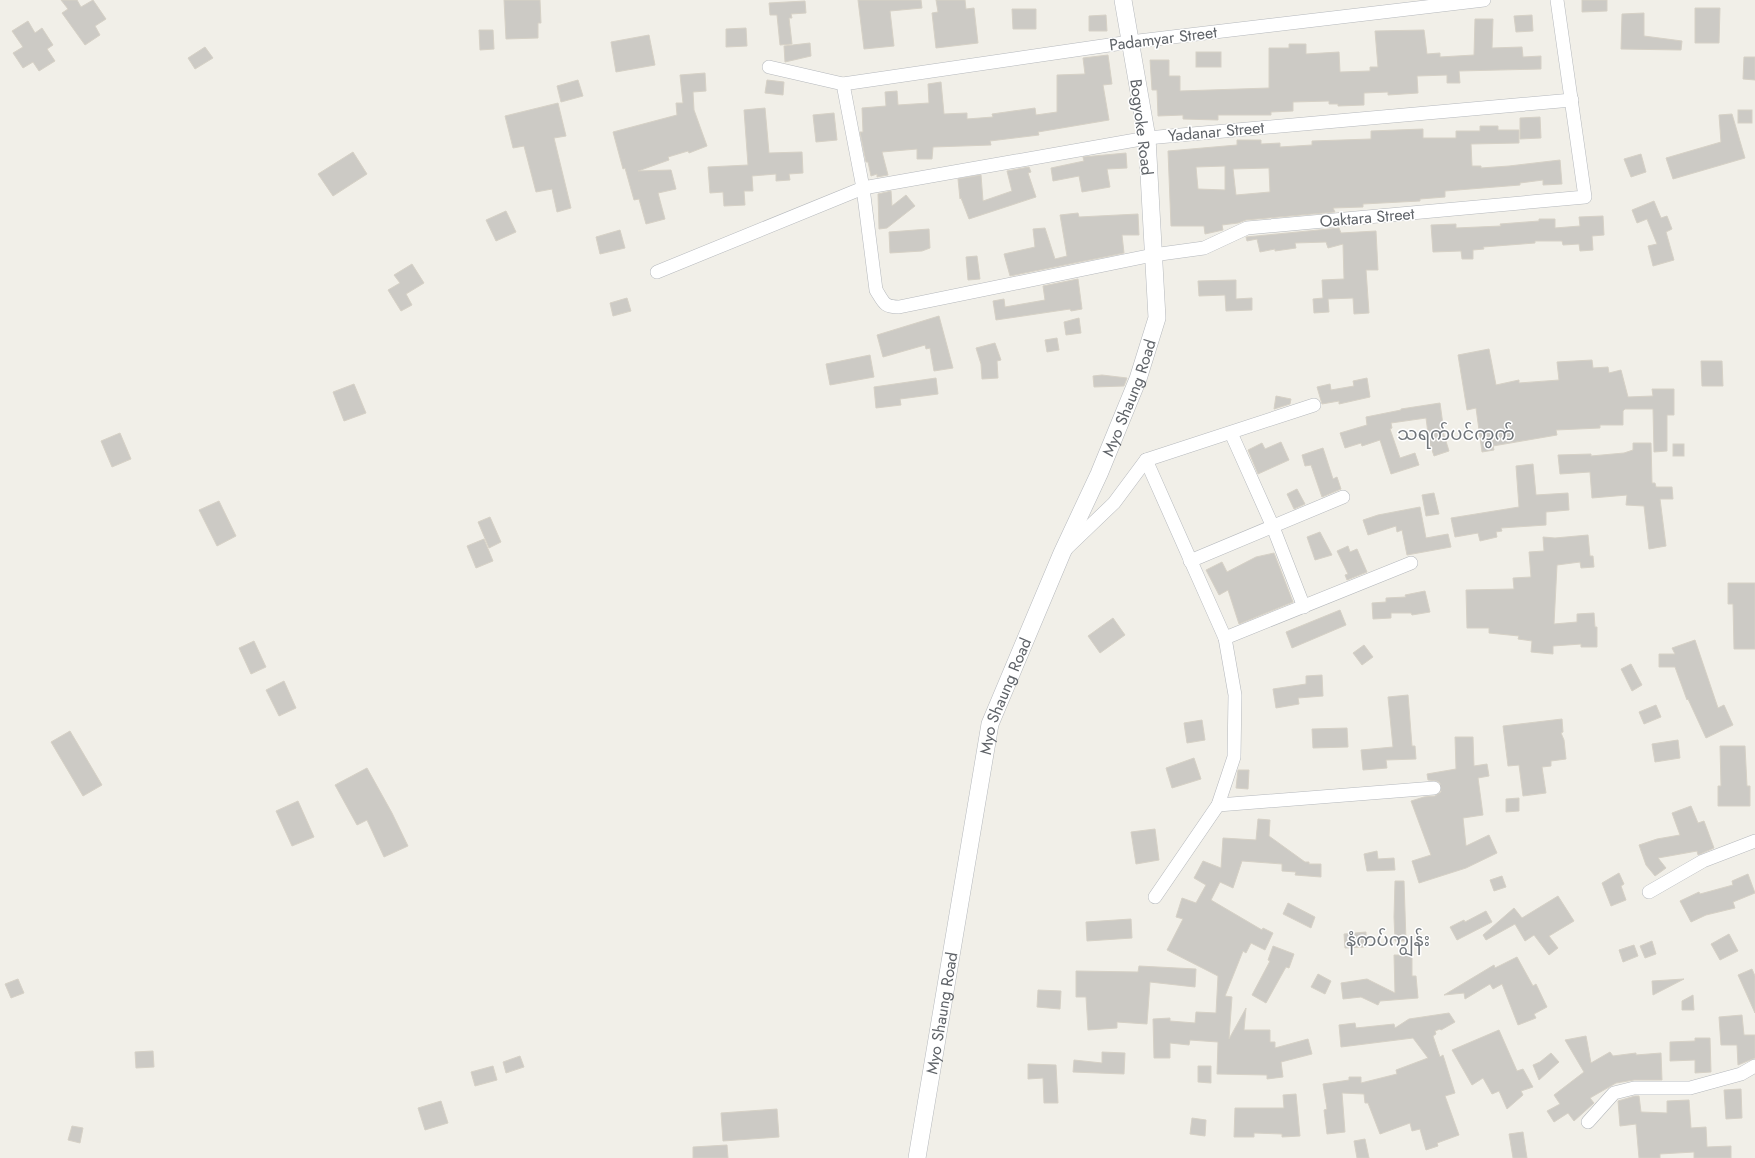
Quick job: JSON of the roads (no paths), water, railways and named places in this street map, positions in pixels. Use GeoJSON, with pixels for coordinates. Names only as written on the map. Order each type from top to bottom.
{"type":"FeatureCollection","features":[{"type":"Feature","properties":{"kind":"street","name":"Bogyoke Road"},"geometry":{"type":"LineString","coordinates":[[1123,0],[1147,138],[1153,255]]}},
{"type":"Feature","properties":{"kind":"street","name":"Padamyar Street"},"geometry":{"type":"LineString","coordinates":[[843,84],[1130,42],[1484,0]]}},
{"type":"Feature","properties":{"kind":"street"},"geometry":{"type":"LineString","coordinates":[[1557,0],[1572,100]]}},
{"type":"Feature","properties":{"kind":"street"},"geometry":{"type":"LineString","coordinates":[[769,67],[843,84],[863,188]]}},
{"type":"Feature","properties":{"kind":"street","name":"Yadanar Street"},"geometry":{"type":"LineString","coordinates":[[657,272],[863,188],[1147,138],[1572,100]]}},
{"type":"Feature","properties":{"kind":"street","name":"Oaktara Street"},"geometry":{"type":"LineString","coordinates":[[863,188],[876,290],[884,304],[889,307],[907,305],[1153,255],[1204,248],[1248,228],[1585,197],[1572,100]]}},
{"type":"Feature","properties":{"kind":"street","name":"Myo Shaung Road"},"geometry":{"type":"LineString","coordinates":[[916,1158],[990,724],[1062,553],[1099,474],[1138,379],[1157,318],[1153,255]]}},
{"type":"Feature","properties":{"kind":"street"},"geometry":{"type":"LineString","coordinates":[[1062,553],[1114,503],[1146,460],[1314,406]]}},
{"type":"Feature","properties":{"kind":"street"},"geometry":{"type":"LineString","coordinates":[[1231,433],[1273,527],[1304,607]]}},
{"type":"Feature","properties":{"kind":"street"},"geometry":{"type":"LineString","coordinates":[[1146,460],[1225,638],[1234,695],[1234,757],[1218,805],[1155,897]]}},
{"type":"Feature","properties":{"kind":"street"},"geometry":{"type":"LineString","coordinates":[[1190,561],[1343,497]]}},
{"type":"Feature","properties":{"kind":"street"},"geometry":{"type":"LineString","coordinates":[[1225,638],[1411,563]]}},
{"type":"Feature","properties":{"kind":"street"},"geometry":{"type":"LineString","coordinates":[[1218,805],[1434,788]]}},
{"type":"Feature","properties":{"kind":"street"},"geometry":{"type":"LineString","coordinates":[[1649,892],[1703,862],[1755,841]]}},
{"type":"Feature","properties":{"kind":"street"},"geometry":{"type":"LineString","coordinates":[[1588,1122],[1614,1094],[1634,1088],[1690,1088],[1741,1074],[1755,1066]]}},
{"type":"Feature","properties":{"kind":"district","name":"သရက်ပင်ကွက်"},"geometry":{"type":"Point","coordinates":[1456,434]}},
{"type":"Feature","properties":{"kind":"district","name":"နံကပ်ကျွန်း"},"geometry":{"type":"Point","coordinates":[1388,940]}}]}
